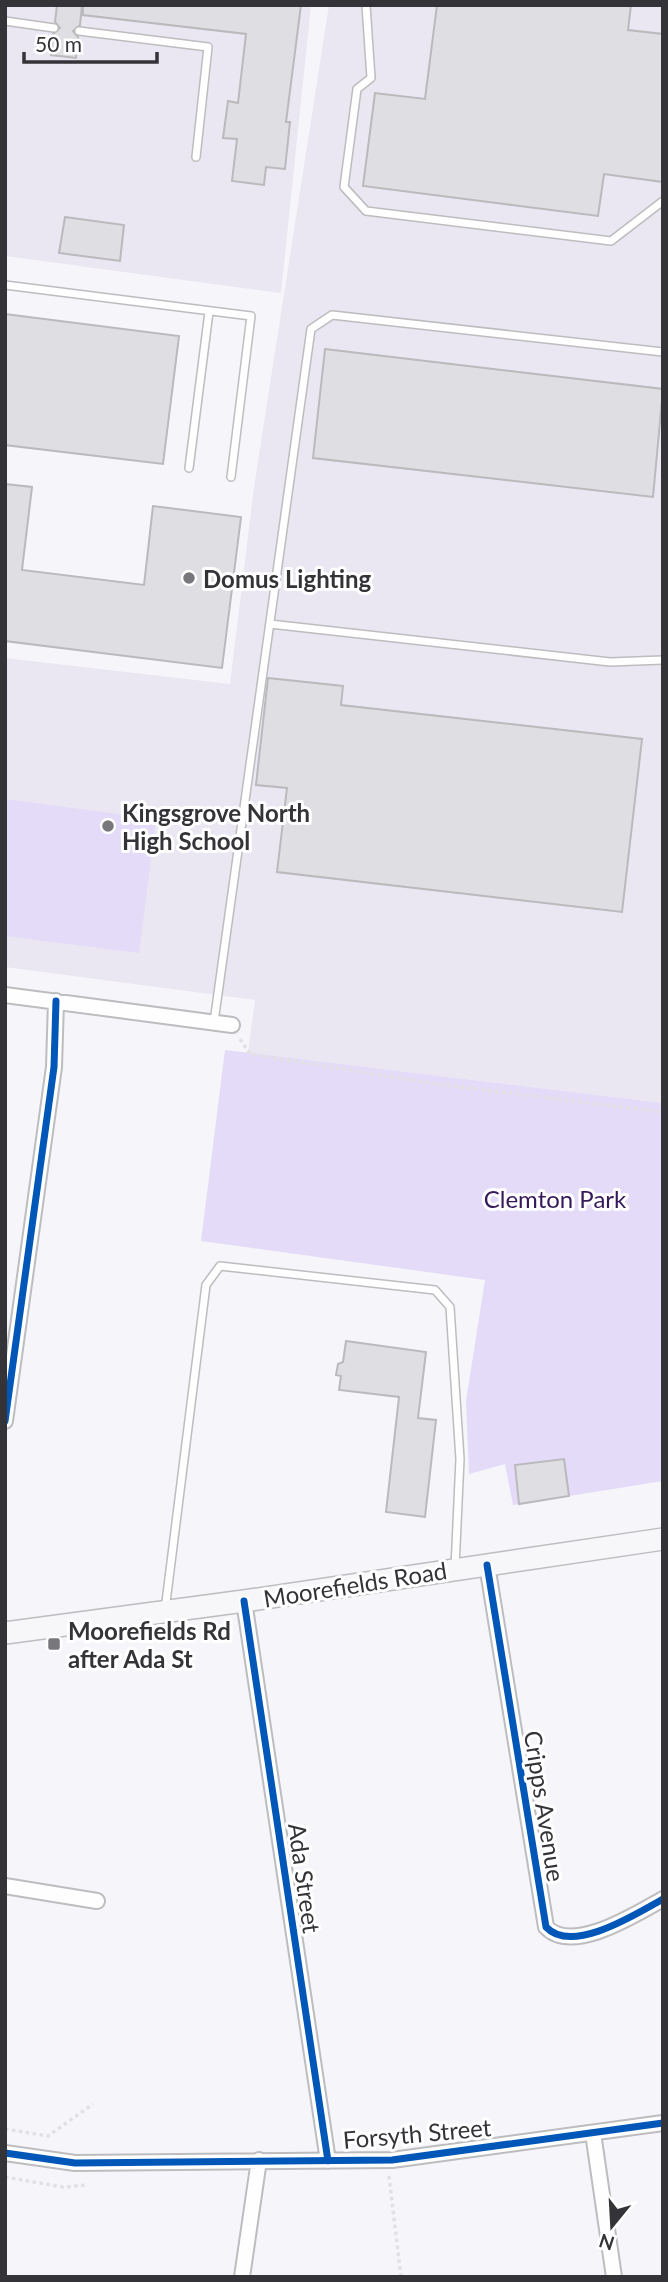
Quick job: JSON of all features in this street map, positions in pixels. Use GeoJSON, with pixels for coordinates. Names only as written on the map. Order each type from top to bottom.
{"type":"FeatureCollection","features":[{"type":"Feature","properties":{"kind":"main road","name":"Moorefields Road"},"geometry":{"type":"LineString","coordinates":[[5,1633],[244,1601],[663,1538]]}},
{"type":"Feature","properties":{"kind":"street"},"geometry":{"type":"LineString","coordinates":[[5,995],[232,1025]]}},
{"type":"Feature","properties":{"kind":"street"},"geometry":{"type":"LineString","coordinates":[[5,1421],[11,1328],[54,1067],[56,1001]]}},
{"type":"Feature","properties":{"kind":"street","name":"Cripps Avenue"},"geometry":{"type":"LineString","coordinates":[[487,1565],[546,1927],[561,1937],[588,1934],[663,1899]]}},
{"type":"Feature","properties":{"kind":"street","name":"Ada Street"},"geometry":{"type":"LineString","coordinates":[[244,1601],[328,2161]]}},
{"type":"Feature","properties":{"kind":"street"},"geometry":{"type":"LineString","coordinates":[[5,1886],[97,1901]]}},
{"type":"Feature","properties":{"kind":"street","name":"Forsyth Street"},"geometry":{"type":"LineString","coordinates":[[5,2153],[75,2163],[392,2160],[663,2123]]}},
{"type":"Feature","properties":{"kind":"street"},"geometry":{"type":"LineString","coordinates":[[593,2133],[614,2277]]}},
{"type":"Feature","properties":{"kind":"street"},"geometry":{"type":"LineString","coordinates":[[242,2277],[259,2160]]}},
{"type":"Feature","properties":{"kind":"lane"},"geometry":{"type":"LineString","coordinates":[[366,5],[371,78],[357,89],[344,187],[366,211],[611,241],[663,201]]}},
{"type":"Feature","properties":{"kind":"lane"},"geometry":{"type":"LineString","coordinates":[[5,22],[54,28]]}},
{"type":"Feature","properties":{"kind":"lane"},"geometry":{"type":"LineString","coordinates":[[79,31],[208,47],[196,157]]}},
{"type":"Feature","properties":{"kind":"lane"},"geometry":{"type":"LineString","coordinates":[[5,285],[251,316],[231,477]]}},
{"type":"Feature","properties":{"kind":"lane"},"geometry":{"type":"LineString","coordinates":[[189,468],[209,312]]}},
{"type":"Feature","properties":{"kind":"lane"},"geometry":{"type":"LineString","coordinates":[[214,1022],[311,329],[332,315],[663,352]]}},
{"type":"Feature","properties":{"kind":"lane"},"geometry":{"type":"LineString","coordinates":[[270,624],[610,662],[663,660]]}},
{"type":"Feature","properties":{"kind":"lane"},"geometry":{"type":"LineString","coordinates":[[165,1612],[206,1285],[220,1266],[435,1290],[450,1307],[460,1459],[455,1569]]}},
{"type":"Feature","properties":{"kind":"path"},"geometry":{"type":"LineString","coordinates":[[232,1025],[250,1055],[437,1084],[663,1112]]}},
{"type":"Feature","properties":{"kind":"path"},"geometry":{"type":"LineString","coordinates":[[5,2129],[48,2136],[93,2104]]}},
{"type":"Feature","properties":{"kind":"path"},"geometry":{"type":"LineString","coordinates":[[392,2160],[389,2177],[401,2277]]}},
{"type":"Feature","properties":{"kind":"path"},"geometry":{"type":"LineString","coordinates":[[5,2177],[63,2187],[88,2185]]}},
{"type":"Feature","properties":{"kind":"shaded area"},"geometry":{"type":"Polygon","coordinates":[[[5,5],[311,5],[281,293],[5,256],[5,5]]]}},
{"type":"Feature","properties":{"kind":"shaded area"},"geometry":{"type":"Polygon","coordinates":[[[329,5],[663,5],[663,1103],[248,1053],[255,1000],[5,967],[5,658],[230,684],[254,487],[329,5]]]}},
{"type":"Feature","properties":{"kind":"green space"},"geometry":{"type":"Polygon","coordinates":[[[5,799],[156,819],[139,953],[5,936],[5,799]]]}},
{"type":"Feature","properties":{"kind":"green space","name":"Clemton Park"},"geometry":{"type":"Polygon","coordinates":[[[225,1050],[663,1103],[663,1481],[513,1505],[505,1464],[469,1474],[466,1401],[485,1280],[201,1241],[225,1050]]]}},
{"type":"Feature","properties":{"kind":"building"},"geometry":{"type":"Polygon","coordinates":[[[57,5],[82,5],[80,25],[73,31],[78,37],[76,58],[51,55],[53,34],[60,28],[55,22],[57,5]]]}},
{"type":"Feature","properties":{"kind":"building"},"geometry":{"type":"Polygon","coordinates":[[[83,5],[301,5],[286,122],[290,122],[285,169],[266,167],[264,185],[232,181],[237,139],[223,138],[228,101],[238,103],[246,34],[83,15],[83,5]]]}},
{"type":"Feature","properties":{"kind":"building"},"geometry":{"type":"Polygon","coordinates":[[[437,5],[631,5],[628,30],[663,34],[663,182],[604,174],[598,216],[363,186],[375,93],[425,99],[437,5]]]}},
{"type":"Feature","properties":{"kind":"building"},"geometry":{"type":"Polygon","coordinates":[[[65,217],[124,225],[120,261],[59,253],[65,217]]]}},
{"type":"Feature","properties":{"kind":"building"},"geometry":{"type":"Polygon","coordinates":[[[5,314],[179,336],[163,464],[5,445],[5,314]]]}},
{"type":"Feature","properties":{"kind":"building"},"geometry":{"type":"Polygon","coordinates":[[[325,349],[663,389],[653,497],[313,458],[325,349]]]}},
{"type":"Feature","properties":{"kind":"building","name":"Domus Lighting"},"geometry":{"type":"Polygon","coordinates":[[[5,484],[32,487],[22,570],[144,585],[153,506],[241,517],[222,668],[5,641],[5,484]]]}},
{"type":"Feature","properties":{"kind":"building"},"geometry":{"type":"Polygon","coordinates":[[[268,678],[343,686],[341,705],[642,739],[622,912],[277,872],[287,788],[256,785],[268,678]]]}},
{"type":"Feature","properties":{"kind":"building"},"geometry":{"type":"Polygon","coordinates":[[[346,1341],[426,1352],[418,1418],[436,1420],[425,1517],[386,1512],[399,1397],[339,1390],[341,1376],[336,1375],[338,1364],[343,1362],[346,1341]]]}},
{"type":"Feature","properties":{"kind":"building"},"geometry":{"type":"Polygon","coordinates":[[[564,1459],[569,1496],[519,1504],[515,1465],[564,1459]]]}},
{"type":"Feature","properties":{"kind":"cycle path"},"geometry":{"type":"LineString","coordinates":[[5,1421],[54,1067],[56,1001]]}},
{"type":"Feature","properties":{"kind":"cycle path"},"geometry":{"type":"LineString","coordinates":[[487,1565],[546,1927],[557,1934],[571,1937],[587,1934],[621,1922],[663,1899]]}},
{"type":"Feature","properties":{"kind":"cycle path"},"geometry":{"type":"LineString","coordinates":[[244,1601],[328,2161]]}},
{"type":"Feature","properties":{"kind":"cycle path"},"geometry":{"type":"LineString","coordinates":[[5,2153],[75,2163],[392,2160],[663,2123]]}},
{"type":"Feature","properties":{"kind":"place","name":"Domus Lighting"},"geometry":{"type":"Point","coordinates":[189,578]}},
{"type":"Feature","properties":{"kind":"place","name":"Kingsgrove North High School"},"geometry":{"type":"Point","coordinates":[108,826]}},
{"type":"Feature","properties":{"kind":"place","name":"Moorefields Rd after Ada St"},"geometry":{"type":"Point","coordinates":[54,1644]}}]}
